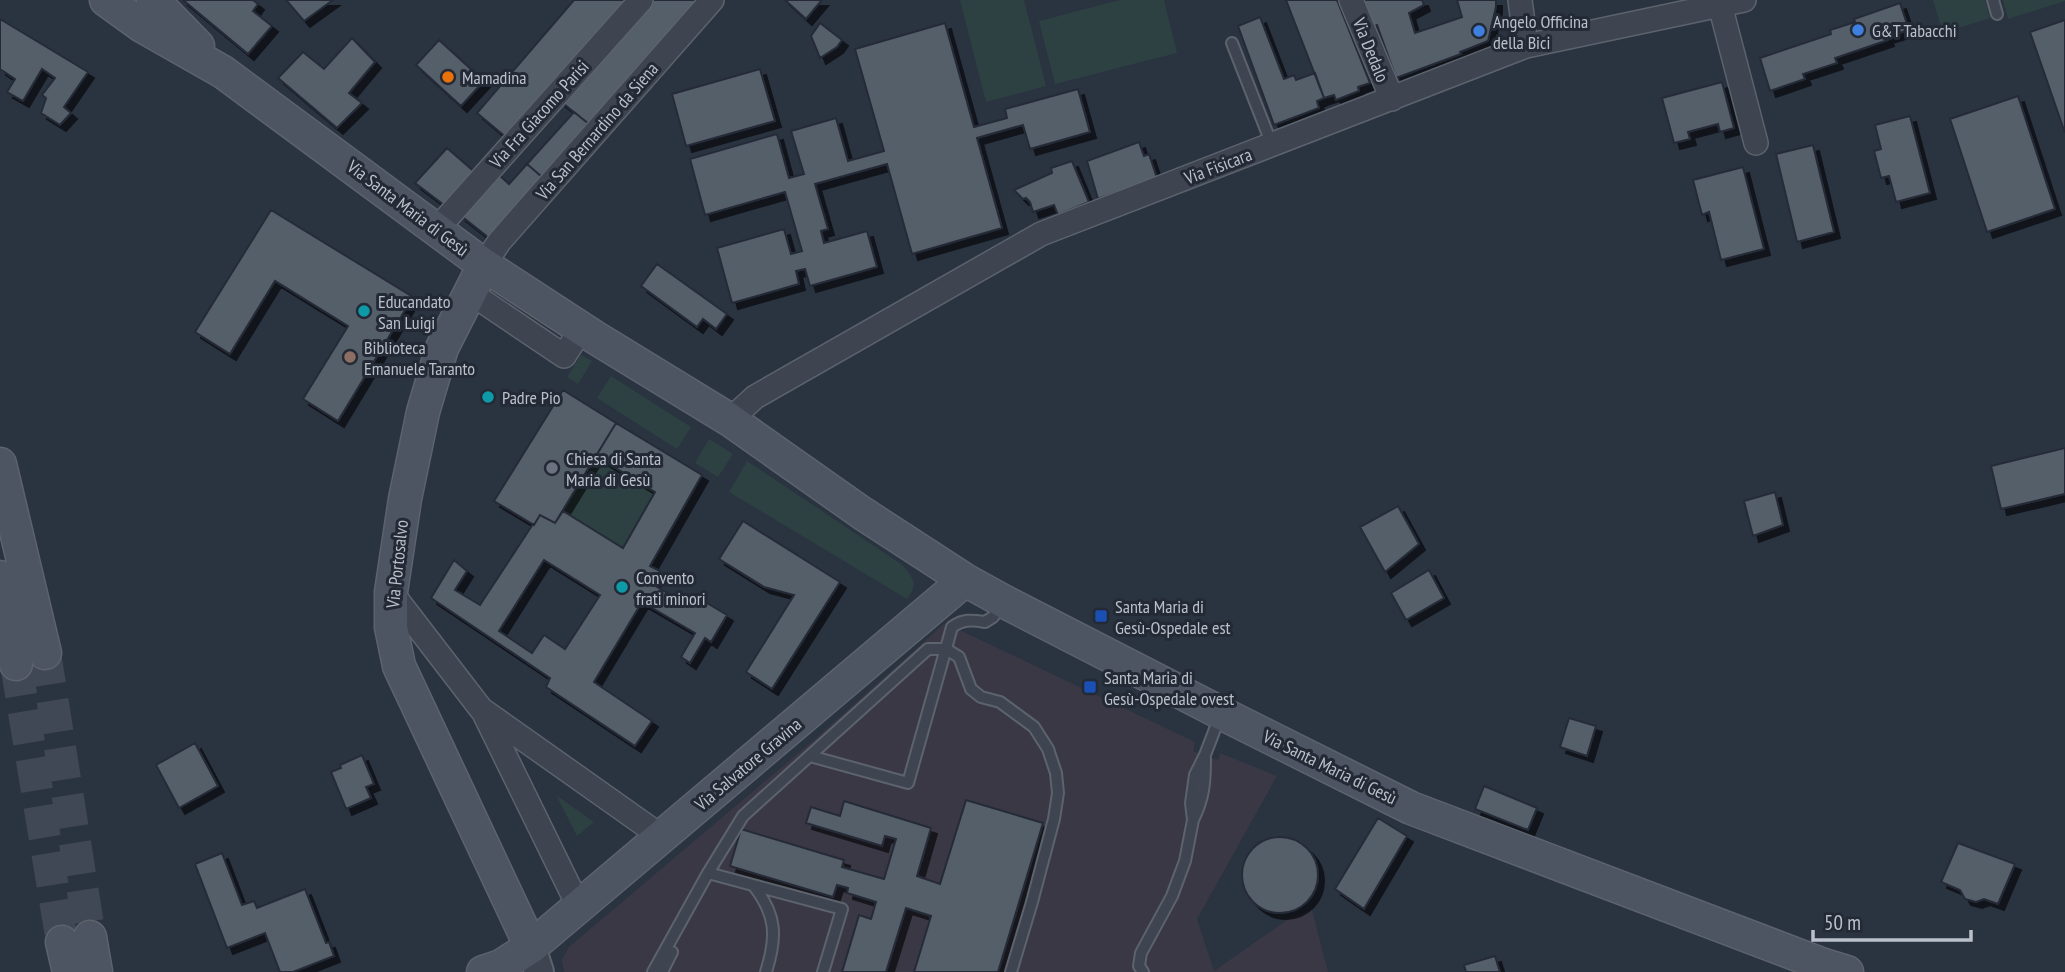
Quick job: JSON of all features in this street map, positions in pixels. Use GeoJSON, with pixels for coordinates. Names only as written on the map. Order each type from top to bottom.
{"type":"FeatureCollection","features":[{"type":"Feature","properties":{"kind":"main road"},"geometry":{"type":"LineString","coordinates":[[106,0],[142,26],[223,72]]}},
{"type":"Feature","properties":{"kind":"main road"},"geometry":{"type":"LineString","coordinates":[[153,0],[223,72]]}},
{"type":"Feature","properties":{"kind":"main road","name":"Via Santa Maria di Gesù"},"geometry":{"type":"LineString","coordinates":[[223,72],[437,229],[477,278],[589,333]]}},
{"type":"Feature","properties":{"kind":"main road","name":"Via Portosalvo"},"geometry":{"type":"LineString","coordinates":[[477,278],[442,348],[422,412],[391,592],[391,627],[399,666],[535,960]]}},
{"type":"Feature","properties":{"kind":"main road"},"geometry":{"type":"LineString","coordinates":[[589,333],[730,420],[862,513]]}},
{"type":"Feature","properties":{"kind":"main road"},"geometry":{"type":"LineString","coordinates":[[589,333],[678,404],[763,460],[862,513]]}},
{"type":"Feature","properties":{"kind":"main road"},"geometry":{"type":"LineString","coordinates":[[0,464],[45,653]]}},
{"type":"Feature","properties":{"kind":"main road","name":"Via Santa Maria di Gesù"},"geometry":{"type":"LineString","coordinates":[[862,513],[1004,602],[1412,808],[1836,970]]}},
{"type":"Feature","properties":{"kind":"main road"},"geometry":{"type":"LineString","coordinates":[[0,577],[16,664]]}},
{"type":"Feature","properties":{"kind":"main road","name":"Via Salvatore Gravina"},"geometry":{"type":"LineString","coordinates":[[483,972],[535,960],[579,906],[965,580]]}},
{"type":"Feature","properties":{"kind":"main road"},"geometry":{"type":"LineString","coordinates":[[74,951],[96,972]]}},
{"type":"Feature","properties":{"kind":"street","name":"Via Fra Giacomo Parisi"},"geometry":{"type":"LineString","coordinates":[[437,229],[641,0]]}},
{"type":"Feature","properties":{"kind":"street","name":"Via San Bernardino da Siena"},"geometry":{"type":"LineString","coordinates":[[477,278],[499,242],[712,0]]}},
{"type":"Feature","properties":{"kind":"street","name":"Via Dedalo"},"geometry":{"type":"LineString","coordinates":[[1351,0],[1392,99]]}},
{"type":"Feature","properties":{"kind":"street"},"geometry":{"type":"LineString","coordinates":[[1520,0],[1526,46]]}},
{"type":"Feature","properties":{"kind":"street","name":"Via Fisicara"},"geometry":{"type":"LineString","coordinates":[[730,420],[755,397],[1041,234],[1526,46],[1744,0]]}},
{"type":"Feature","properties":{"kind":"street"},"geometry":{"type":"LineString","coordinates":[[1720,5],[1756,143]]}},
{"type":"Feature","properties":{"kind":"street"},"geometry":{"type":"LineString","coordinates":[[391,592],[481,709],[579,906]]}},
{"type":"Feature","properties":{"kind":"street"},"geometry":{"type":"LineString","coordinates":[[481,709],[662,837]]}},
{"type":"Feature","properties":{"kind":"lane"},"geometry":{"type":"LineString","coordinates":[[1993,0],[1997,14]]}},
{"type":"Feature","properties":{"kind":"lane"},"geometry":{"type":"LineString","coordinates":[[1232,43],[1272,145]]}},
{"type":"Feature","properties":{"kind":"lane"},"geometry":{"type":"LineString","coordinates":[[810,756],[908,783],[952,627],[959,622],[971,620],[985,622],[993,617],[1004,602]]}},
{"type":"Feature","properties":{"kind":"lane"},"geometry":{"type":"LineString","coordinates":[[653,972],[708,873],[743,817],[928,649],[946,649],[959,657],[971,690],[981,697],[1000,702],[1034,727],[1048,749],[1056,773],[1058,793],[1054,819],[1011,972]]}},
{"type":"Feature","properties":{"kind":"lane"},"geometry":{"type":"LineString","coordinates":[[1143,972],[1139,966],[1141,953],[1172,897],[1185,861],[1193,820],[1195,775],[1221,713]]}},
{"type":"Feature","properties":{"kind":"lane"},"geometry":{"type":"LineString","coordinates":[[708,873],[842,909],[823,972]]}},
{"type":"Feature","properties":{"kind":"lane"},"geometry":{"type":"LineString","coordinates":[[662,972],[696,904],[708,873]]}},
{"type":"Feature","properties":{"kind":"lane"},"geometry":{"type":"LineString","coordinates":[[753,885],[769,909],[774,930],[773,951],[765,972]]}},
{"type":"Feature","properties":{"kind":"shaded area"},"geometry":{"type":"Polygon","coordinates":[[[960,0],[1024,0],[1046,86],[986,102],[960,0]]]}},
{"type":"Feature","properties":{"kind":"shaded area"},"geometry":{"type":"Polygon","coordinates":[[[1120,0],[1164,0],[1177,53],[1055,84],[1039,21],[1120,0]]]}},
{"type":"Feature","properties":{"kind":"shaded area"},"geometry":{"type":"Polygon","coordinates":[[[1933,0],[1985,0],[1990,18],[1943,33],[1933,0]]]}},
{"type":"Feature","properties":{"kind":"shaded area"},"geometry":{"type":"Polygon","coordinates":[[[2003,0],[2065,0],[2065,1],[2008,19],[2003,0]]]}},
{"type":"Feature","properties":{"kind":"shaded area"},"geometry":{"type":"Polygon","coordinates":[[[581,355],[592,361],[578,384],[567,377],[581,355]]]}},
{"type":"Feature","properties":{"kind":"shaded area"},"geometry":{"type":"Polygon","coordinates":[[[611,376],[691,427],[677,449],[597,398],[611,376]]]}},
{"type":"Feature","properties":{"kind":"shaded area"},"geometry":{"type":"Polygon","coordinates":[[[709,439],[733,454],[718,477],[695,463],[709,439]]]}},
{"type":"Feature","properties":{"kind":"shaded area"},"geometry":{"type":"Polygon","coordinates":[[[596,456],[655,492],[623,548],[563,511],[596,456]]]}},
{"type":"Feature","properties":{"kind":"shaded area"},"geometry":{"type":"Polygon","coordinates":[[[747,461],[901,564],[914,585],[907,599],[729,492],[747,461]]]}},
{"type":"Feature","properties":{"kind":"shaded area"},"geometry":{"type":"Polygon","coordinates":[[[945,623],[1195,742],[1193,751],[1218,760],[1220,753],[1277,776],[1197,919],[1214,971],[1287,920],[1312,910],[1328,972],[564,972],[562,960],[569,947],[815,739],[945,623]]]}},
{"type":"Feature","properties":{"kind":"shaded area"},"geometry":{"type":"Polygon","coordinates":[[[556,795],[594,822],[577,836],[556,795]]]}},
{"type":"Feature","properties":{"kind":"building"},"geometry":{"type":"Polygon","coordinates":[[[183,0],[253,0],[258,4],[253,11],[272,26],[248,54],[183,0]]]}},
{"type":"Feature","properties":{"kind":"building"},"geometry":{"type":"Polygon","coordinates":[[[286,0],[333,0],[304,21],[286,0]]]}},
{"type":"Feature","properties":{"kind":"building"},"geometry":{"type":"Polygon","coordinates":[[[574,0],[629,0],[508,139],[477,113],[574,0]]]}},
{"type":"Feature","properties":{"kind":"building"},"geometry":{"type":"Polygon","coordinates":[[[649,0],[698,0],[589,124],[560,101],[649,0]]]}},
{"type":"Feature","properties":{"kind":"building"},"geometry":{"type":"Polygon","coordinates":[[[785,0],[822,0],[806,19],[785,0]]]}},
{"type":"Feature","properties":{"kind":"building"},"geometry":{"type":"Polygon","coordinates":[[[1286,0],[1337,0],[1370,83],[1358,87],[1359,91],[1336,100],[1334,95],[1324,98],[1286,0]]]}},
{"type":"Feature","properties":{"kind":"building"},"geometry":{"type":"Polygon","coordinates":[[[1363,0],[1422,0],[1424,5],[1409,13],[1415,33],[1462,17],[1457,0],[1496,0],[1496,7],[1488,41],[1396,78],[1377,25],[1372,27],[1363,0]]]}},
{"type":"Feature","properties":{"kind":"building"},"geometry":{"type":"Polygon","coordinates":[[[1900,3],[1909,30],[1835,58],[1837,63],[1803,74],[1805,79],[1770,91],[1760,58],[1831,34],[1830,30],[1855,22],[1854,19],[1900,3]]]}},
{"type":"Feature","properties":{"kind":"building"},"geometry":{"type":"Polygon","coordinates":[[[1260,17],[1284,79],[1294,75],[1296,80],[1315,73],[1324,98],[1317,101],[1319,108],[1274,125],[1238,26],[1260,17]]]}},
{"type":"Feature","properties":{"kind":"building"},"geometry":{"type":"Polygon","coordinates":[[[0,19],[88,72],[64,107],[71,113],[60,125],[41,113],[46,98],[42,95],[55,78],[42,69],[23,101],[7,92],[15,79],[0,69],[0,19]]]}},
{"type":"Feature","properties":{"kind":"building"},"geometry":{"type":"Polygon","coordinates":[[[2065,20],[2065,133],[2030,32],[2065,20]]]}},
{"type":"Feature","properties":{"kind":"building"},"geometry":{"type":"Polygon","coordinates":[[[820,23],[842,40],[837,47],[820,58],[811,36],[820,23]]]}},
{"type":"Feature","properties":{"kind":"building"},"geometry":{"type":"Polygon","coordinates":[[[945,23],[974,127],[1007,118],[1005,109],[1078,89],[1090,132],[1030,149],[1023,125],[977,138],[1002,228],[912,254],[887,164],[815,184],[828,229],[821,231],[824,243],[867,231],[877,267],[810,286],[805,269],[796,271],[799,284],[732,303],[717,248],[784,229],[791,254],[802,251],[785,192],[705,215],[690,159],[777,134],[789,178],[804,174],[791,131],[836,118],[848,161],[884,151],[855,49],[945,23]]]}},
{"type":"Feature","properties":{"kind":"building"},"geometry":{"type":"Polygon","coordinates":[[[352,38],[375,62],[349,93],[362,103],[337,128],[278,78],[303,52],[324,69],[352,38]]]}},
{"type":"Feature","properties":{"kind":"building"},"geometry":{"type":"Polygon","coordinates":[[[439,40],[484,81],[461,106],[416,65],[439,40]]]}},
{"type":"Feature","properties":{"kind":"building"},"geometry":{"type":"Polygon","coordinates":[[[760,69],[775,121],[686,146],[672,94],[760,69]]]}},
{"type":"Feature","properties":{"kind":"building"},"geometry":{"type":"Polygon","coordinates":[[[1722,82],[1734,128],[1720,132],[1718,124],[1688,132],[1690,139],[1674,143],[1662,98],[1722,82]]]}},
{"type":"Feature","properties":{"kind":"building"},"geometry":{"type":"Polygon","coordinates":[[[2018,96],[2055,209],[1987,232],[1950,119],[2018,96]]]}},
{"type":"Feature","properties":{"kind":"building"},"geometry":{"type":"Polygon","coordinates":[[[574,112],[589,124],[542,177],[527,164],[574,112]]]}},
{"type":"Feature","properties":{"kind":"building"},"geometry":{"type":"Polygon","coordinates":[[[1910,116],[1930,193],[1896,202],[1889,176],[1881,178],[1874,151],[1881,149],[1875,125],[1910,116]]]}},
{"type":"Feature","properties":{"kind":"building"},"geometry":{"type":"Polygon","coordinates":[[[1139,142],[1144,156],[1149,154],[1157,178],[1098,199],[1087,161],[1139,142]]]}},
{"type":"Feature","properties":{"kind":"building"},"geometry":{"type":"Polygon","coordinates":[[[1813,145],[1834,232],[1797,242],[1776,154],[1813,145]]]}},
{"type":"Feature","properties":{"kind":"building"},"geometry":{"type":"Polygon","coordinates":[[[447,148],[477,174],[448,208],[415,183],[447,148]]]}},
{"type":"Feature","properties":{"kind":"building"},"geometry":{"type":"Polygon","coordinates":[[[1072,161],[1089,202],[1058,215],[1054,205],[1033,212],[1030,202],[1014,190],[1052,173],[1051,168],[1072,161]]]}},
{"type":"Feature","properties":{"kind":"building"},"geometry":{"type":"Polygon","coordinates":[[[527,164],[542,177],[489,238],[460,215],[497,173],[509,184],[527,164]]]}},
{"type":"Feature","properties":{"kind":"building"},"geometry":{"type":"Polygon","coordinates":[[[1743,167],[1764,249],[1721,260],[1709,212],[1702,215],[1693,180],[1743,167]]]}},
{"type":"Feature","properties":{"kind":"building","name":"Educandato San Luigi"},"geometry":{"type":"Polygon","coordinates":[[[271,210],[413,297],[338,421],[303,399],[348,326],[275,281],[230,354],[195,332],[271,210]]]}},
{"type":"Feature","properties":{"kind":"building"},"geometry":{"type":"Polygon","coordinates":[[[657,264],[727,314],[716,329],[703,319],[697,327],[641,286],[657,264]]]}},
{"type":"Feature","properties":{"kind":"building","name":"Chiesa di Santa Maria di Gesù"},"geometry":{"type":"Polygon","coordinates":[[[563,390],[616,423],[555,523],[540,515],[534,525],[494,501],[563,390]]]}},
{"type":"Feature","properties":{"kind":"building","name":"Convento frati minori"},"geometry":{"type":"Polygon","coordinates":[[[616,423],[702,475],[650,566],[660,571],[652,584],[691,607],[697,597],[727,615],[711,642],[705,638],[690,663],[681,657],[695,633],[642,602],[594,682],[652,721],[635,746],[546,687],[550,678],[431,598],[454,560],[467,571],[455,590],[480,605],[540,515],[555,523],[563,511],[623,548],[655,492],[596,456],[616,423]],[[544,560],[499,631],[532,653],[544,635],[565,649],[600,595],[544,560]]]}},
{"type":"Feature","properties":{"kind":"building"},"geometry":{"type":"Polygon","coordinates":[[[2065,448],[2065,494],[2001,509],[1991,466],[2065,448]]]}},
{"type":"Feature","properties":{"kind":"building"},"geometry":{"type":"Polygon","coordinates":[[[1775,492],[1783,525],[1753,536],[1744,501],[1775,492]]]}},
{"type":"Feature","properties":{"kind":"building"},"geometry":{"type":"Polygon","coordinates":[[[1398,506],[1419,544],[1385,572],[1360,527],[1398,506]]]}},
{"type":"Feature","properties":{"kind":"building"},"geometry":{"type":"Polygon","coordinates":[[[743,521],[840,582],[772,689],[746,672],[794,595],[764,587],[719,559],[743,521]]]}},
{"type":"Feature","properties":{"kind":"building"},"geometry":{"type":"Polygon","coordinates":[[[1429,570],[1444,598],[1406,620],[1391,593],[1429,570]]]}},
{"type":"Feature","properties":{"kind":"building"},"geometry":{"type":"Polygon","coordinates":[[[1569,718],[1596,726],[1587,756],[1560,747],[1569,718]]]}},
{"type":"Feature","properties":{"kind":"building"},"geometry":{"type":"Polygon","coordinates":[[[195,743],[218,786],[179,808],[156,765],[195,743]]]}},
{"type":"Feature","properties":{"kind":"building"},"geometry":{"type":"Polygon","coordinates":[[[362,755],[374,784],[366,787],[371,798],[346,809],[331,772],[362,755]]]}},
{"type":"Feature","properties":{"kind":"building"},"geometry":{"type":"Polygon","coordinates":[[[1484,786],[1537,808],[1528,830],[1475,809],[1484,786]]]}},
{"type":"Feature","properties":{"kind":"building"},"geometry":{"type":"Polygon","coordinates":[[[966,800],[1043,823],[998,972],[914,972],[931,916],[906,908],[886,972],[842,972],[859,915],[871,919],[876,902],[847,893],[848,888],[837,885],[833,897],[730,866],[741,829],[844,860],[842,867],[884,879],[896,839],[885,836],[882,846],[806,823],[811,807],[840,816],[844,801],[931,828],[917,876],[940,884],[966,800]]]}},
{"type":"Feature","properties":{"kind":"building"},"geometry":{"type":"Polygon","coordinates":[[[1378,818],[1407,836],[1364,909],[1335,889],[1378,818]]]}},
{"type":"Feature","properties":{"kind":"building"},"geometry":{"type":"Polygon","coordinates":[[[1280,837],[1294,840],[1307,848],[1315,861],[1318,875],[1315,889],[1307,902],[1294,910],[1280,913],[1266,910],[1253,902],[1245,889],[1242,875],[1245,861],[1253,848],[1266,840],[1280,837]]]}},
{"type":"Feature","properties":{"kind":"building"},"geometry":{"type":"Polygon","coordinates":[[[1958,843],[2015,864],[1998,904],[1984,899],[1976,902],[1965,899],[1960,890],[1941,882],[1958,843]]]}},
{"type":"Feature","properties":{"kind":"building"},"geometry":{"type":"Polygon","coordinates":[[[222,853],[242,905],[254,901],[257,908],[305,889],[326,943],[329,942],[334,956],[293,972],[280,972],[265,933],[227,948],[195,864],[222,853]]]}},
{"type":"Feature","properties":{"kind":"building"},"geometry":{"type":"Polygon","coordinates":[[[1495,956],[1500,972],[1466,972],[1464,965],[1495,956]]]}},
{"type":"Feature","properties":{"kind":"tunnel"},"geometry":{"type":"LineString","coordinates":[[45,653],[90,937]]}},
{"type":"Feature","properties":{"kind":"tunnel"},"geometry":{"type":"LineString","coordinates":[[16,664],[62,942]]}},
{"type":"Feature","properties":{"kind":"place","name":"G&T Tabacchi"},"geometry":{"type":"Point","coordinates":[1858,30]}},
{"type":"Feature","properties":{"kind":"place","name":"Angelo Officina della Bici"},"geometry":{"type":"Point","coordinates":[1479,31]}},
{"type":"Feature","properties":{"kind":"place","name":"Mamadina"},"geometry":{"type":"Point","coordinates":[448,77]}},
{"type":"Feature","properties":{"kind":"place","name":"Educandato San Luigi"},"geometry":{"type":"Point","coordinates":[364,311]}},
{"type":"Feature","properties":{"kind":"place","name":"Biblioteca Emanuele Taranto"},"geometry":{"type":"Point","coordinates":[350,357]}},
{"type":"Feature","properties":{"kind":"place","name":"Padre Pio"},"geometry":{"type":"Point","coordinates":[488,397]}},
{"type":"Feature","properties":{"kind":"place","name":"Chiesa di Santa Maria di Gesù"},"geometry":{"type":"Point","coordinates":[552,468]}},
{"type":"Feature","properties":{"kind":"place","name":"Convento frati minori"},"geometry":{"type":"Point","coordinates":[622,587]}},
{"type":"Feature","properties":{"kind":"place","name":"Santa Maria di Gesù-Ospedale est"},"geometry":{"type":"Point","coordinates":[1101,616]}},
{"type":"Feature","properties":{"kind":"place","name":"Santa Maria di Gesù-Ospedale ovest"},"geometry":{"type":"Point","coordinates":[1090,687]}}]}
